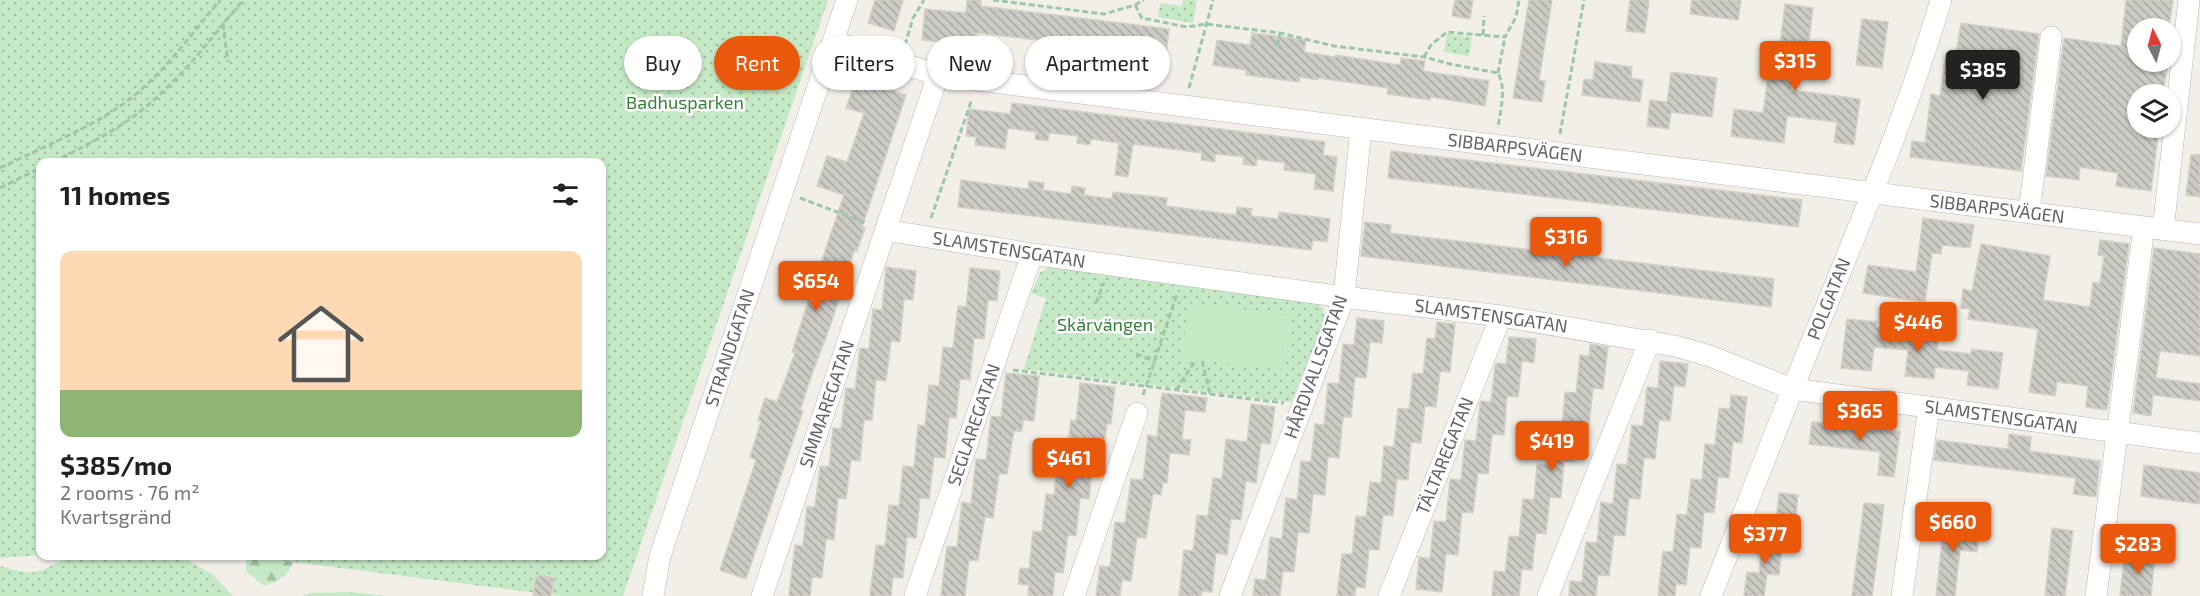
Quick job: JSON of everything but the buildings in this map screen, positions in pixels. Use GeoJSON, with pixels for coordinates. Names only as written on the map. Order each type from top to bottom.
{"type":"FeatureCollection","features":[{"type":"Feature","properties":{"kind":"street","name":"STRANDGATAN"},"geometry":{"type":"LineString","coordinates":[[836,36],[847,0]]}},
{"type":"Feature","properties":{"kind":"street","name":"POLGATAN"},"geometry":{"type":"LineString","coordinates":[[1711,596],[1872,193],[1941,0]]}},
{"type":"Feature","properties":{"kind":"street"},"geometry":{"type":"LineString","coordinates":[[2096,596],[2118,432],[2154,228],[2189,0]]}},
{"type":"Feature","properties":{"kind":"street"},"geometry":{"type":"LineString","coordinates":[[2029,213],[2051,37]]}},
{"type":"Feature","properties":{"kind":"street","name":"SIBBARPSVÄGEN"},"geometry":{"type":"LineString","coordinates":[[1013,84],[2200,234]]}},
{"type":"Feature","properties":{"kind":"street","name":"STRANDGATAN"},"geometry":{"type":"LineString","coordinates":[[653,596],[660,556],[781,191],[817,90]]}},
{"type":"Feature","properties":{"kind":"street","name":"SIMMAREGATAN"},"geometry":{"type":"LineString","coordinates":[[762,596],[933,90]]}},
{"type":"Feature","properties":{"kind":"street","name":"HÅRDVALLSGATAN"},"geometry":{"type":"LineString","coordinates":[[1230,596],[1344,297],[1361,128]]}},
{"type":"Feature","properties":{"kind":"street","name":"SLAMSTENSGATAN"},"geometry":{"type":"LineString","coordinates":[[885,230],[1032,254],[1501,316],[1650,340],[1710,356],[1792,389],[2200,443]]}},
{"type":"Feature","properties":{"kind":"street","name":"SEGLAREGATAN"},"geometry":{"type":"LineString","coordinates":[[915,596],[1032,254]]}},
{"type":"Feature","properties":{"kind":"street","name":"TÄLTAREGATAN"},"geometry":{"type":"LineString","coordinates":[[1389,596],[1501,316]]}},
{"type":"Feature","properties":{"kind":"street"},"geometry":{"type":"LineString","coordinates":[[1548,596],[1650,340]]}},
{"type":"Feature","properties":{"kind":"street"},"geometry":{"type":"LineString","coordinates":[[1902,596],[1929,407]]}},
{"type":"Feature","properties":{"kind":"street"},"geometry":{"type":"LineString","coordinates":[[1074,596],[1137,413]]}},
{"type":"Feature","properties":{"kind":"path"},"geometry":{"type":"LineString","coordinates":[[0,168],[120,107],[171,58],[220,0]]}},
{"type":"Feature","properties":{"kind":"path"},"geometry":{"type":"LineString","coordinates":[[61,158],[116,128],[147,105],[179,75],[243,0]]}},
{"type":"Feature","properties":{"kind":"path"},"geometry":{"type":"LineString","coordinates":[[907,36],[913,18],[924,0]]}},
{"type":"Feature","properties":{"kind":"path"},"geometry":{"type":"LineString","coordinates":[[993,0],[1104,14],[1135,5],[1143,0]]}},
{"type":"Feature","properties":{"kind":"path"},"geometry":{"type":"LineString","coordinates":[[1185,106],[1213,0]]}},
{"type":"Feature","properties":{"kind":"path"},"geometry":{"type":"LineString","coordinates":[[1495,145],[1503,93],[1502,80],[1498,73],[1505,37],[1516,17],[1519,0]]}},
{"type":"Feature","properties":{"kind":"path"},"geometry":{"type":"LineString","coordinates":[[1557,153],[1584,0]]}},
{"type":"Feature","properties":{"kind":"path"},"geometry":{"type":"LineString","coordinates":[[1135,5],[1142,18],[1187,27],[1206,24],[1280,33],[1334,46],[1424,57],[1498,73]]}},
{"type":"Feature","properties":{"kind":"path"},"geometry":{"type":"LineString","coordinates":[[1483,35],[1484,16]]}},
{"type":"Feature","properties":{"kind":"path"},"geometry":{"type":"LineString","coordinates":[[223,24],[228,62]]}},
{"type":"Feature","properties":{"kind":"path"},"geometry":{"type":"LineString","coordinates":[[1424,57],[1431,45],[1447,32],[1505,37]]}},
{"type":"Feature","properties":{"kind":"path"},"geometry":{"type":"LineString","coordinates":[[1278,46],[1280,33]]}},
{"type":"Feature","properties":{"kind":"path"},"geometry":{"type":"LineString","coordinates":[[925,237],[975,90]]}},
{"type":"Feature","properties":{"kind":"path"},"geometry":{"type":"LineString","coordinates":[[0,188],[36,170]]}},
{"type":"Feature","properties":{"kind":"path"},"geometry":{"type":"LineString","coordinates":[[781,191],[885,230]]}},
{"type":"Feature","properties":{"kind":"path"},"geometry":{"type":"LineString","coordinates":[[1137,413],[1184,275]]}},
{"type":"Feature","properties":{"kind":"path"},"geometry":{"type":"LineString","coordinates":[[1136,354],[1154,361]]}},
{"type":"Feature","properties":{"kind":"path"},"geometry":{"type":"LineString","coordinates":[[1176,390],[1196,360]]}},
{"type":"Feature","properties":{"kind":"path"},"geometry":{"type":"LineString","coordinates":[[1202,361],[1210,393]]}},
{"type":"Feature","properties":{"kind":"path"},"geometry":{"type":"LineString","coordinates":[[994,367],[1303,405]]}},
{"type":"Feature","properties":{"kind":"green space","name":"Badhusparken"},"geometry":{"type":"Polygon","coordinates":[[[0,0],[828,0],[816,36],[812,36],[812,47],[800,81],[800,36],[714,36],[714,90],[797,90],[623,596],[562,596],[278,560],[606,560],[606,158],[36,158],[36,555],[0,558],[0,0]]]}},
{"type":"Feature","properties":{"kind":"green space"},"geometry":{"type":"Polygon","coordinates":[[[1183,0],[1197,0],[1193,23],[1158,17],[1160,3],[1182,6],[1183,0]]]}},
{"type":"Feature","properties":{"kind":"green space"},"geometry":{"type":"Polygon","coordinates":[[[1447,34],[1472,37],[1469,56],[1444,52],[1447,34]]]}},
{"type":"Feature","properties":{"kind":"green space","name":"Skärvängen"},"geometry":{"type":"Polygon","coordinates":[[[1050,266],[1314,301],[1323,308],[1325,322],[1291,402],[1024,369],[1046,298],[1031,293],[1040,273],[1050,266]]]}},
{"type":"Feature","properties":{"kind":"green space"},"geometry":{"type":"Polygon","coordinates":[[[1188,303],[1292,315],[1285,370],[1182,358],[1188,303]]]}},
{"type":"Feature","properties":{"kind":"green space"},"geometry":{"type":"Polygon","coordinates":[[[64,560],[187,560],[212,574],[233,596],[0,596],[0,566],[31,572],[53,566],[64,560]]]}},
{"type":"Feature","properties":{"kind":"green space"},"geometry":{"type":"Polygon","coordinates":[[[246,560],[293,560],[284,576],[264,586],[246,571],[246,560]]]}},
{"type":"Feature","properties":{"kind":"green space"},"geometry":{"type":"Polygon","coordinates":[[[352,592],[387,596],[302,596],[311,593],[352,592]]]}}]}
